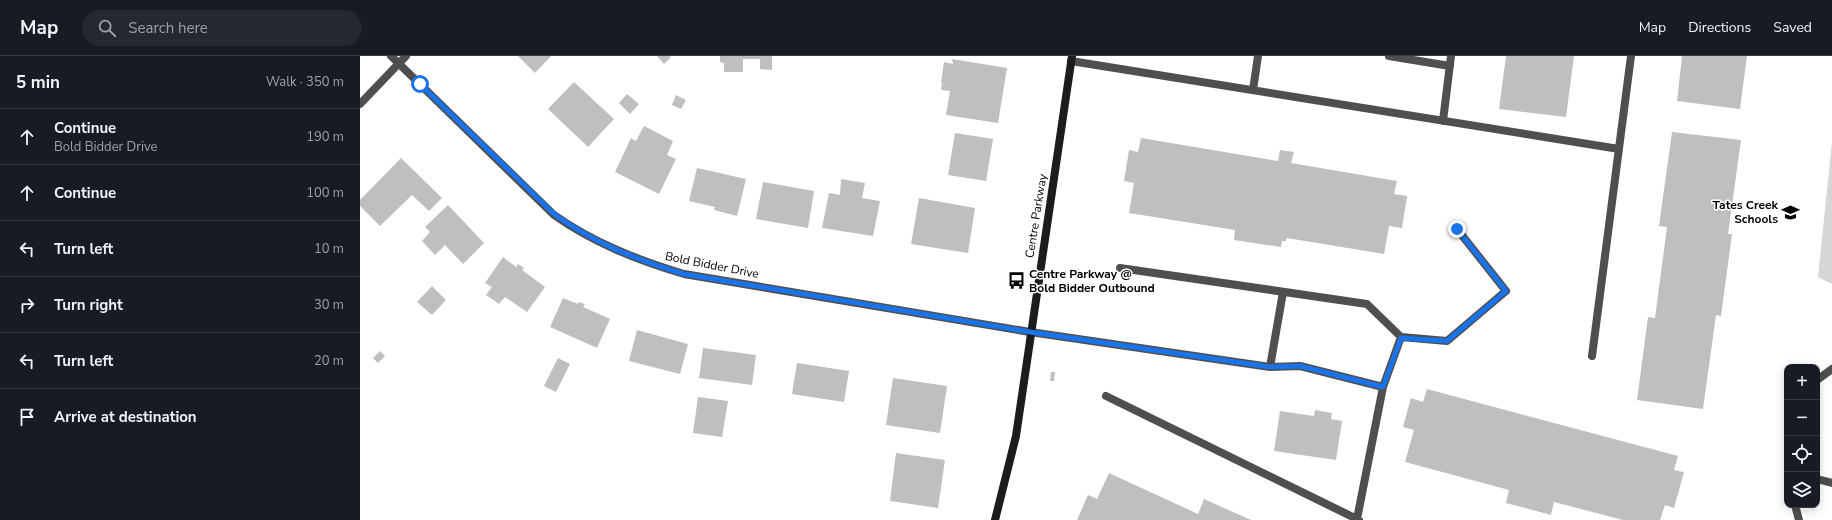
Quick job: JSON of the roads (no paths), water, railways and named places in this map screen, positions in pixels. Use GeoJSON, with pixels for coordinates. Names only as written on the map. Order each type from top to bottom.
{"type":"FeatureCollection","features":[{"type":"Feature","properties":{"kind":"street","name":"Bold Bidder Drive"},"geometry":{"type":"LineString","coordinates":[[391,56],[554,214],[573,228],[620,253],[649,264],[684,274],[1030,332],[1270,367],[1300,366],[1383,387]]}},
{"type":"Feature","properties":{"kind":"street"},"geometry":{"type":"LineString","coordinates":[[360,104],[406,56]]}},
{"type":"Feature","properties":{"kind":"street"},"geometry":{"type":"LineString","coordinates":[[1253,90],[1258,56]]}},
{"type":"Feature","properties":{"kind":"street"},"geometry":{"type":"LineString","coordinates":[[1389,56],[1450,66]]}},
{"type":"Feature","properties":{"kind":"street"},"geometry":{"type":"LineString","coordinates":[[1443,121],[1451,56]]}},
{"type":"Feature","properties":{"kind":"street"},"geometry":{"type":"LineString","coordinates":[[1592,356],[1631,56]]}},
{"type":"Feature","properties":{"kind":"street"},"geometry":{"type":"LineString","coordinates":[[1072,58],[1253,90],[1619,149]]}},
{"type":"Feature","properties":{"kind":"street","name":"Centre Parkway"},"geometry":{"type":"LineString","coordinates":[[995,520],[1016,436],[1030,332],[1072,58]]}},
{"type":"Feature","properties":{"kind":"street"},"geometry":{"type":"LineString","coordinates":[[1120,268],[1367,304],[1401,338],[1447,341],[1506,291],[1457,229]]}},
{"type":"Feature","properties":{"kind":"street"},"geometry":{"type":"LineString","coordinates":[[1270,367],[1283,292]]}},
{"type":"Feature","properties":{"kind":"street"},"geometry":{"type":"LineString","coordinates":[[1106,396],[1358,520],[1383,387],[1401,338]]}},
{"type":"Feature","properties":{"kind":"street"},"geometry":{"type":"LineString","coordinates":[[1820,378],[1832,369]]}},
{"type":"Feature","properties":{"kind":"street"},"geometry":{"type":"LineString","coordinates":[[1820,480],[1832,483]]}},
{"type":"Feature","properties":{"kind":"street"},"geometry":{"type":"LineString","coordinates":[[1796,508],[1799,520]]}},
{"type":"Feature","properties":{"kind":"place","name":"Tates Creek Schools"},"geometry":{"type":"Point","coordinates":[1791,212]}},
{"type":"Feature","properties":{"kind":"place","name":"Centre Parkway @ Bold Bidder Outbound"},"geometry":{"type":"Point","coordinates":[1016,281]}}]}
